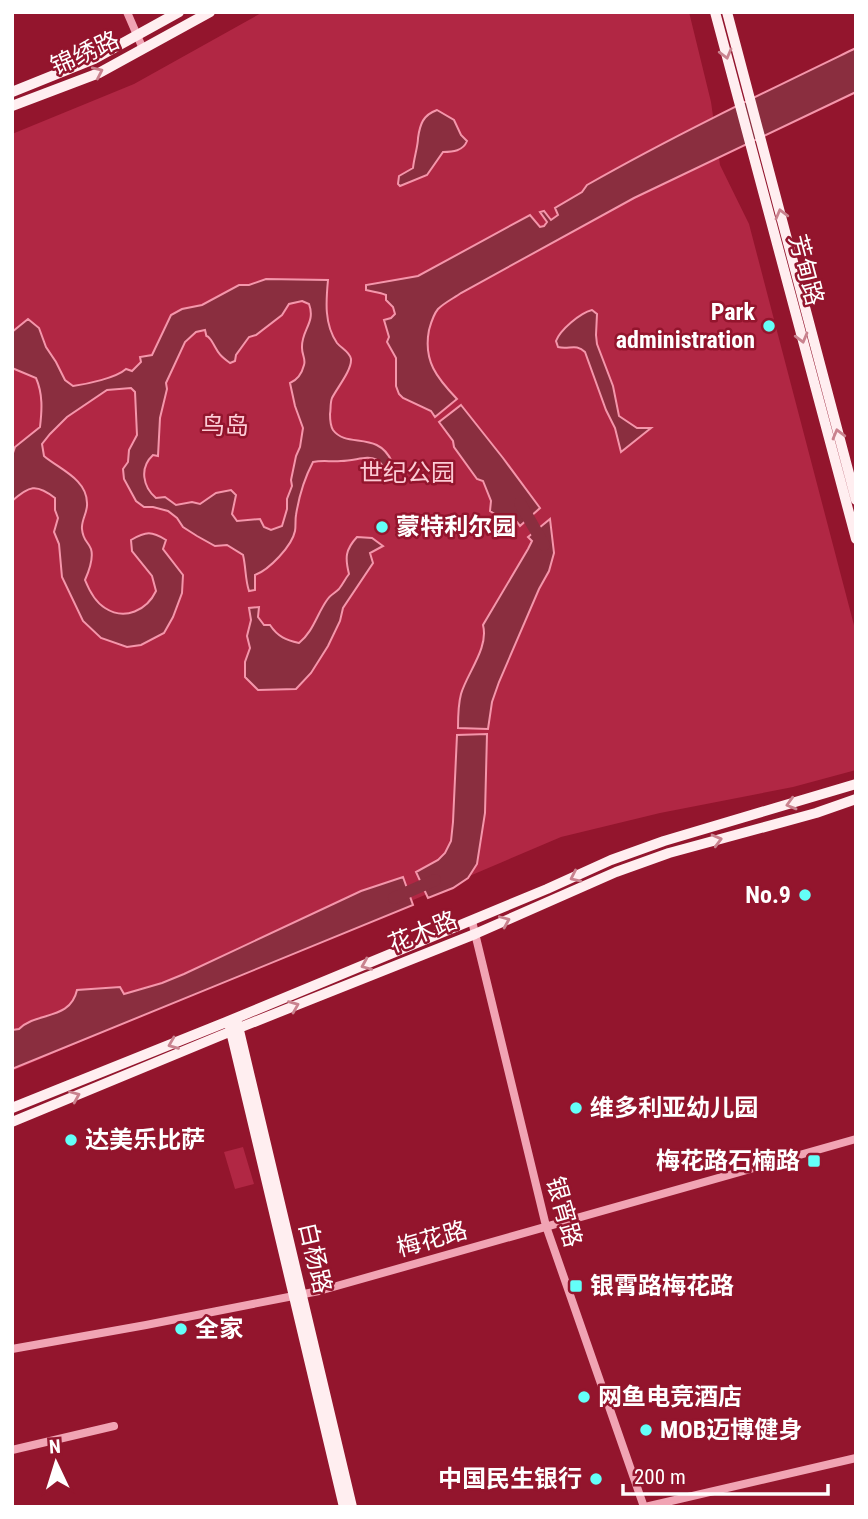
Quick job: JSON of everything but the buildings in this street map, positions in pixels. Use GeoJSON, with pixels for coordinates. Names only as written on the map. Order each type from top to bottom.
{"type":"FeatureCollection","features":[{"type":"Feature","properties":{"kind":"main road","name":"锦绣路"},"geometry":{"type":"LineString","coordinates":[[12,92],[94,60],[179,12]]}},
{"type":"Feature","properties":{"kind":"main road","name":"锦绣路"},"geometry":{"type":"LineString","coordinates":[[12,106],[99,73],[209,12]]}},
{"type":"Feature","properties":{"kind":"main road","name":"芳甸路"},"geometry":{"type":"LineString","coordinates":[[715,12],[764,150],[856,500]]}},
{"type":"Feature","properties":{"kind":"main road","name":"芳甸路"},"geometry":{"type":"LineString","coordinates":[[727,12],[753,154],[856,540]]}},
{"type":"Feature","properties":{"kind":"main road","name":"花木路"},"geometry":{"type":"LineString","coordinates":[[12,1122],[611,860],[664,841],[856,784]]}},
{"type":"Feature","properties":{"kind":"main road","name":"花木路"},"geometry":{"type":"LineString","coordinates":[[12,1108],[475,934],[616,872],[856,799]]}},
{"type":"Feature","properties":{"kind":"main road","name":"白杨路"},"geometry":{"type":"LineString","coordinates":[[234,1025],[344,1507]]}},
{"type":"Feature","properties":{"kind":"main road","name":"白杨路"},"geometry":{"type":"LineString","coordinates":[[298,1296],[352,1507]]}},
{"type":"Feature","properties":{"kind":"street"},"geometry":{"type":"LineString","coordinates":[[127,12],[143,49]]}},
{"type":"Feature","properties":{"kind":"street","name":"银宵路"},"geometry":{"type":"LineString","coordinates":[[472,921],[546,1226],[645,1507]]}},
{"type":"Feature","properties":{"kind":"street","name":"梅花路"},"geometry":{"type":"LineString","coordinates":[[12,1349],[298,1296],[856,1139]]}},
{"type":"Feature","properties":{"kind":"street"},"geometry":{"type":"LineString","coordinates":[[12,1450],[114,1426]]}},
{"type":"Feature","properties":{"kind":"street"},"geometry":{"type":"LineString","coordinates":[[645,1507],[856,1458]]}},
{"type":"Feature","properties":{"kind":"green space","name":"世纪公园"},"geometry":{"type":"Polygon","coordinates":[[[263,12],[689,12],[711,102],[720,165],[749,224],[856,633],[856,770],[793,787],[660,813],[561,837],[12,1071],[12,134],[134,84],[263,12]]]}},
{"type":"Feature","properties":{"kind":"green space"},"geometry":{"type":"Polygon","coordinates":[[[243,1147],[254,1184],[235,1189],[224,1152],[243,1147]]]}},
{"type":"Feature","properties":{"kind":"shaded area"},"geometry":{"type":"Polygon","coordinates":[[[856,48],[856,92],[634,198],[443,305],[436,311],[431,322],[428,351],[433,368],[457,399],[435,417],[431,411],[399,394],[396,386],[396,358],[387,342],[389,337],[384,320],[395,314],[393,307],[386,300],[386,295],[366,290],[366,285],[418,276],[530,215],[540,227],[544,226],[547,222],[540,212],[544,211],[551,220],[558,215],[555,208],[582,192],[587,185],[687,131],[856,48]]]}},
{"type":"Feature","properties":{"kind":"shaded area"},"geometry":{"type":"Polygon","coordinates":[[[437,110],[454,120],[467,141],[460,149],[443,152],[427,175],[400,186],[399,176],[413,168],[421,124],[425,117],[437,110]]]}},
{"type":"Feature","properties":{"kind":"shaded area"},"geometry":{"type":"Polygon","coordinates":[[[266,279],[328,280],[330,328],[337,343],[351,359],[347,374],[331,400],[331,426],[339,436],[371,443],[386,452],[395,469],[395,482],[389,482],[381,464],[371,458],[313,462],[300,494],[293,537],[279,557],[255,575],[255,590],[249,591],[243,555],[227,545],[215,546],[197,536],[183,527],[168,511],[144,507],[136,501],[124,479],[123,469],[137,435],[135,392],[131,388],[107,390],[67,417],[42,444],[44,456],[71,475],[86,495],[87,506],[82,529],[92,557],[85,580],[95,599],[113,612],[135,612],[147,604],[156,591],[152,576],[132,551],[131,540],[149,533],[166,540],[163,549],[183,575],[182,593],[164,633],[141,645],[127,647],[101,638],[83,621],[62,577],[59,544],[54,532],[58,518],[55,498],[43,490],[33,488],[12,501],[12,456],[15,447],[40,427],[41,408],[36,378],[12,368],[12,332],[28,319],[39,328],[46,347],[65,380],[73,386],[86,384],[109,378],[126,369],[132,371],[141,362],[140,357],[152,355],[171,315],[182,309],[202,305],[239,285],[249,285],[266,279]],[[302,301],[289,304],[282,315],[256,335],[249,337],[236,355],[235,361],[230,363],[218,352],[206,336],[205,330],[196,332],[185,342],[166,383],[160,418],[158,456],[153,455],[144,471],[148,488],[156,498],[165,497],[176,505],[192,502],[200,504],[216,493],[231,490],[236,495],[232,514],[237,521],[260,519],[264,527],[271,530],[282,526],[303,428],[290,383],[299,376],[305,361],[302,342],[310,322],[309,304],[302,301]]]}},
{"type":"Feature","properties":{"kind":"shaded area"},"geometry":{"type":"Polygon","coordinates":[[[592,310],[597,314],[597,344],[613,386],[619,416],[637,428],[651,428],[621,452],[615,428],[585,352],[575,347],[558,347],[556,341],[571,323],[592,310]]]}},
{"type":"Feature","properties":{"kind":"shaded area"},"geometry":{"type":"Polygon","coordinates":[[[461,405],[540,508],[520,526],[517,522],[501,518],[490,511],[491,501],[483,481],[477,479],[439,422],[461,405]]]}},
{"type":"Feature","properties":{"kind":"shaded area"},"geometry":{"type":"Polygon","coordinates":[[[550,519],[554,553],[549,571],[499,682],[492,702],[488,729],[458,728],[461,694],[483,643],[483,625],[528,549],[532,541],[528,537],[550,519]]]}},
{"type":"Feature","properties":{"kind":"shaded area"},"geometry":{"type":"Polygon","coordinates":[[[357,537],[372,538],[383,546],[370,553],[373,563],[343,608],[328,646],[311,673],[296,689],[258,690],[245,677],[245,662],[250,648],[247,636],[251,620],[249,608],[259,607],[258,617],[264,625],[270,625],[283,637],[299,643],[328,598],[339,589],[349,574],[347,554],[357,537]]]}},
{"type":"Feature","properties":{"kind":"shaded area"},"geometry":{"type":"Polygon","coordinates":[[[487,734],[485,813],[477,864],[468,878],[453,888],[428,898],[416,872],[438,860],[451,841],[457,735],[487,734]]]}},
{"type":"Feature","properties":{"kind":"shaded area"},"geometry":{"type":"Polygon","coordinates":[[[403,877],[413,905],[12,1069],[12,1030],[68,1007],[77,990],[120,987],[124,994],[162,983],[361,891],[403,877]]]}},
{"type":"Feature","properties":{"kind":"waterway"},"geometry":{"type":"LineString","coordinates":[[520,503],[544,545]]}},
{"type":"Feature","properties":{"kind":"waterway"},"geometry":{"type":"LineString","coordinates":[[394,898],[435,880]]}},
{"type":"Feature","properties":{"kind":"place","name":"Park administration"},"geometry":{"type":"Point","coordinates":[769,326]}},
{"type":"Feature","properties":{"kind":"place","name":"蒙特利尔园"},"geometry":{"type":"Point","coordinates":[382,527]}},
{"type":"Feature","properties":{"kind":"place","name":"No.9"},"geometry":{"type":"Point","coordinates":[805,895]}},
{"type":"Feature","properties":{"kind":"place","name":"维多利亚幼儿园"},"geometry":{"type":"Point","coordinates":[576,1108]}},
{"type":"Feature","properties":{"kind":"place","name":"达美乐比萨"},"geometry":{"type":"Point","coordinates":[71,1140]}},
{"type":"Feature","properties":{"kind":"place","name":"梅花路石楠路"},"geometry":{"type":"Point","coordinates":[814,1161]}},
{"type":"Feature","properties":{"kind":"place","name":"银霄路梅花路"},"geometry":{"type":"Point","coordinates":[576,1286]}},
{"type":"Feature","properties":{"kind":"place","name":"全家"},"geometry":{"type":"Point","coordinates":[181,1329]}},
{"type":"Feature","properties":{"kind":"place","name":"网鱼电竞酒店"},"geometry":{"type":"Point","coordinates":[584,1397]}},
{"type":"Feature","properties":{"kind":"place","name":"MOB迈博健身"},"geometry":{"type":"Point","coordinates":[646,1430]}},
{"type":"Feature","properties":{"kind":"place","name":"中国民生银行"},"geometry":{"type":"Point","coordinates":[596,1479]}},
{"type":"Feature","properties":{"kind":"park label","name":"鸟岛"},"geometry":{"type":"Point","coordinates":[225,426]}}]}
